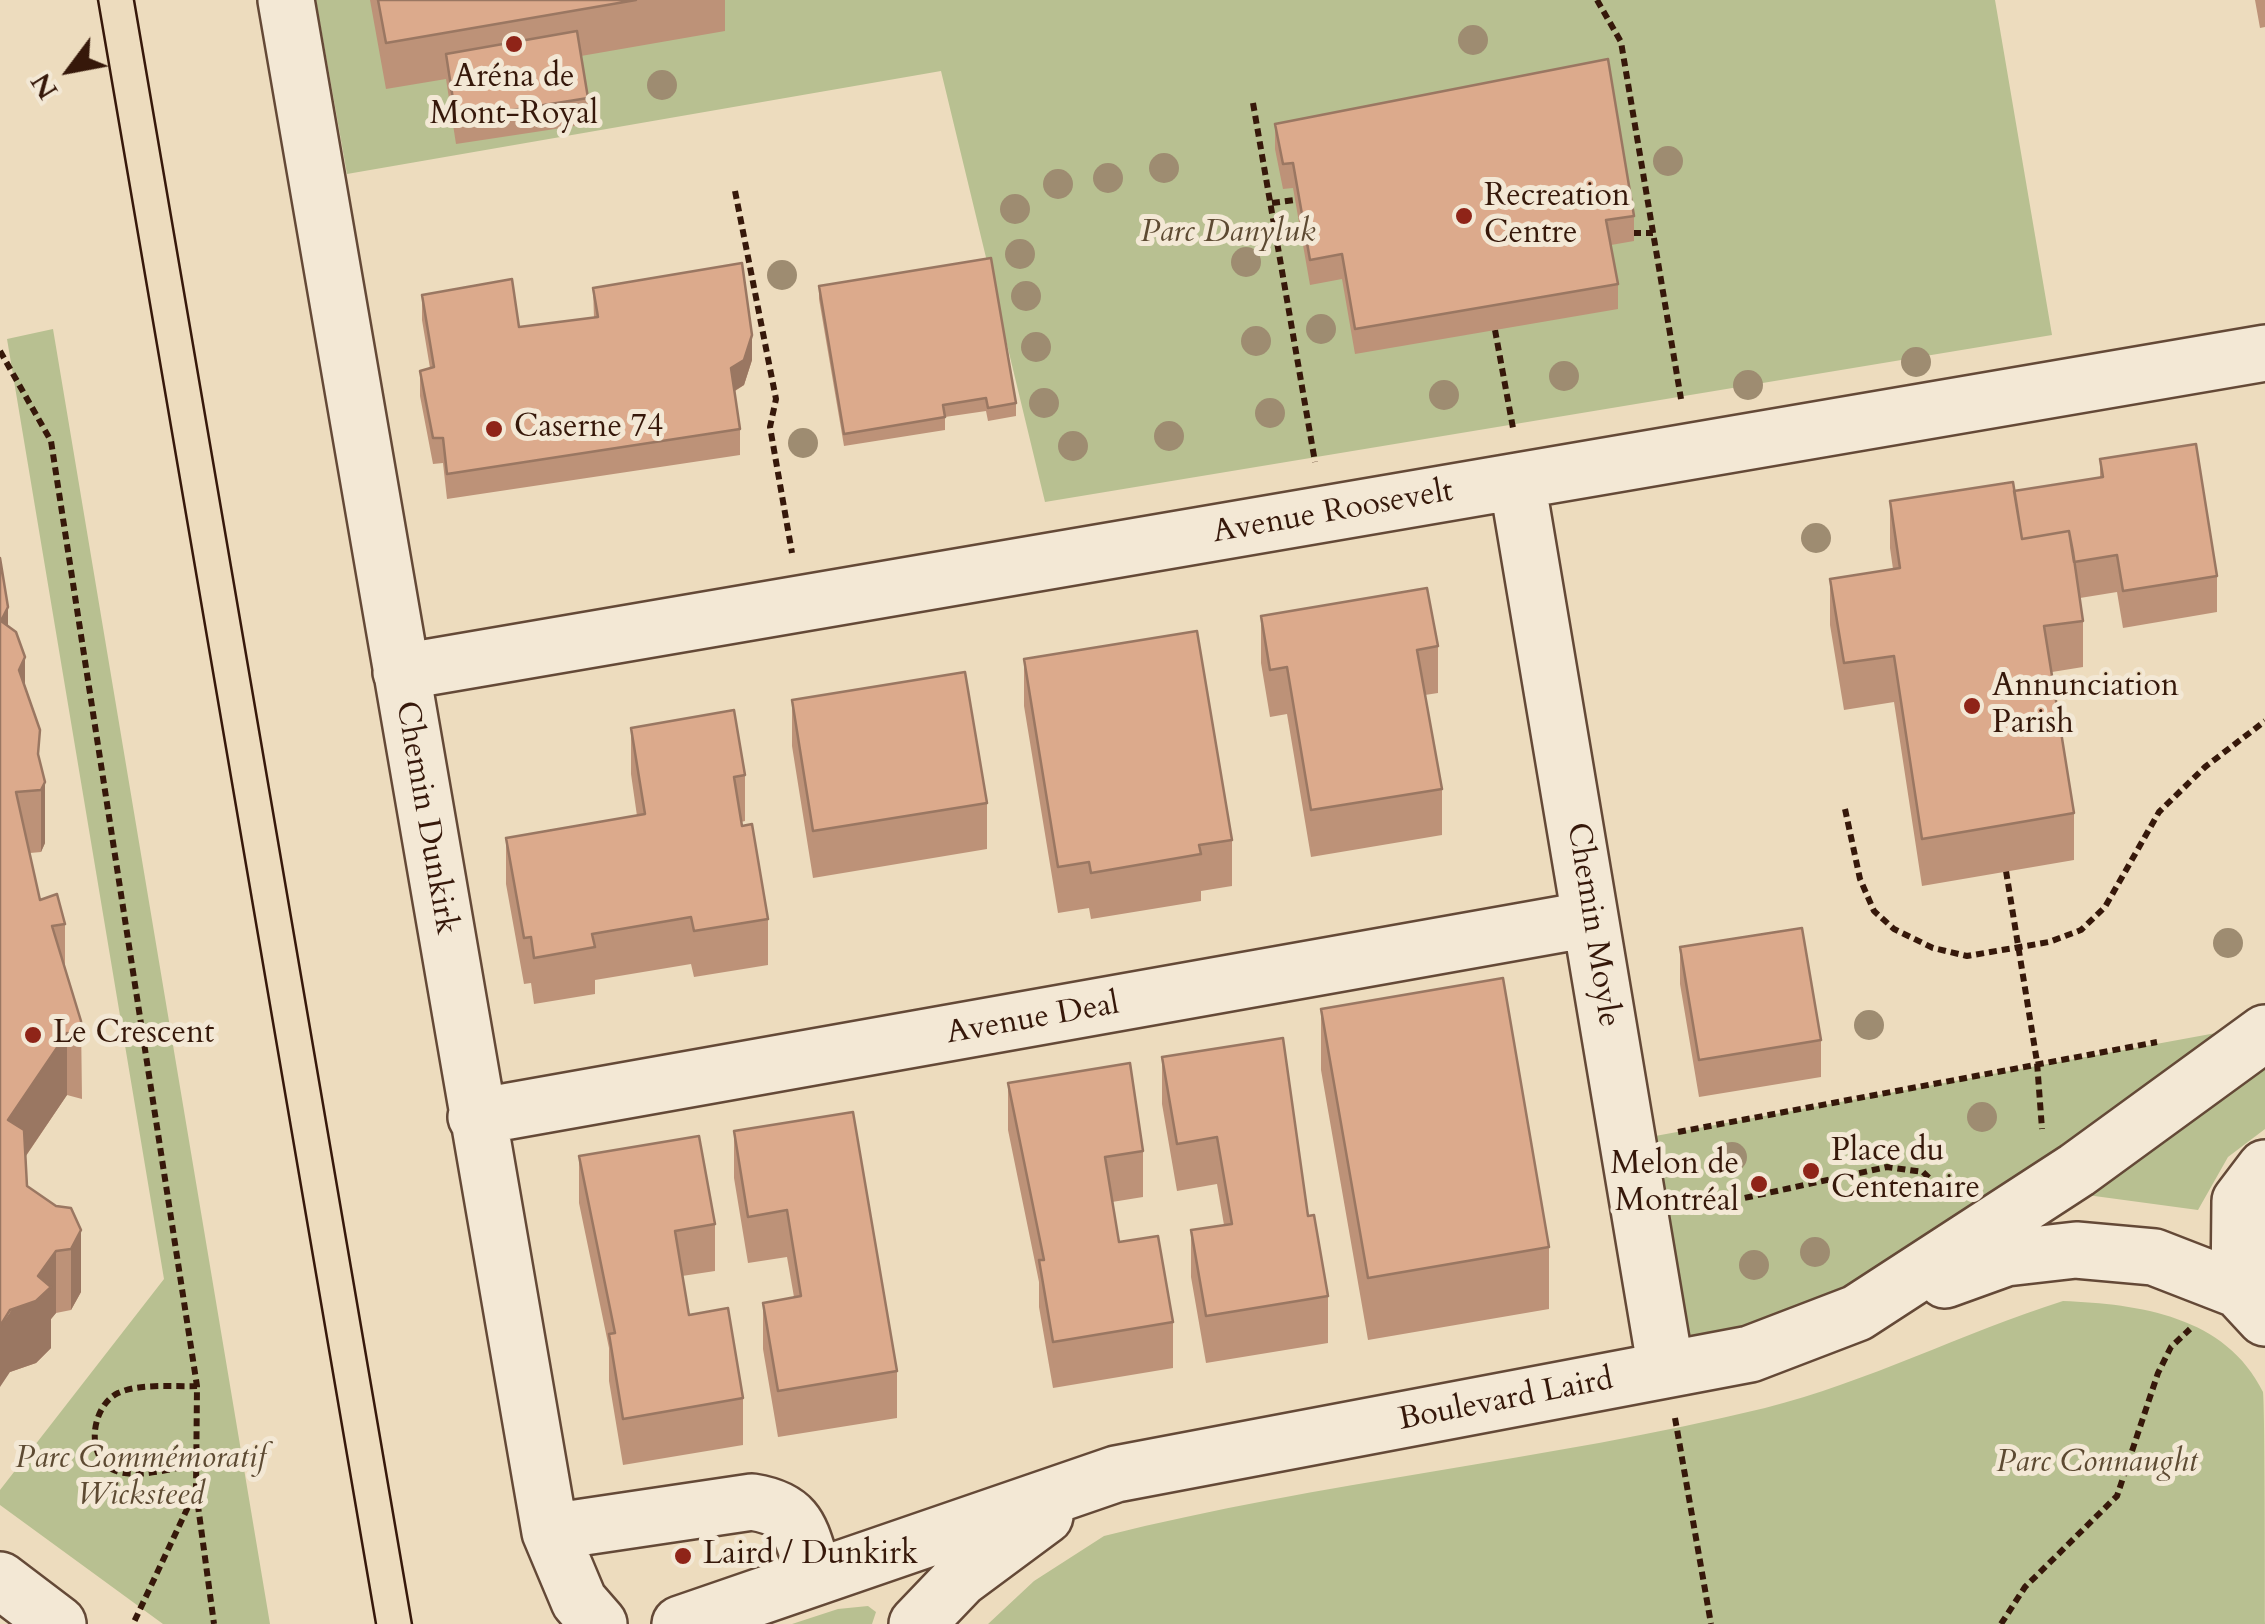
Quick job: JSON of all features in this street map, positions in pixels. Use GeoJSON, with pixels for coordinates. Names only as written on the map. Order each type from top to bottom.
{"type":"FeatureCollection","features":[{"type":"Feature","properties":{"kind":"street","name":"Chemin Dunkirk"},"geometry":{"type":"LineString","coordinates":[[286,0],[550,1532],[579,1601],[599,1624]]}},
{"type":"Feature","properties":{"kind":"street","name":"Avenue Roosevelt"},"geometry":{"type":"LineString","coordinates":[[401,672],[800,604],[1516,458],[2265,353]]}},
{"type":"Feature","properties":{"kind":"street","name":"Chemin Moyle"},"geometry":{"type":"LineString","coordinates":[[1516,458],[1666,1370]]}},
{"type":"Feature","properties":{"kind":"street","name":"Avenue Deal"},"geometry":{"type":"LineString","coordinates":[[476,1117],[1590,920]]}},
{"type":"Feature","properties":{"kind":"street","name":"Boulevard Laird"},"geometry":{"type":"LineString","coordinates":[[680,1624],[1116,1474],[1750,1354],[1857,1312],[2046,1190],[2265,1033]]}},
{"type":"Feature","properties":{"kind":"street"},"geometry":{"type":"LineString","coordinates":[[1857,1312],[2006,1258],[2076,1250],[2154,1257],[2236,1308],[2240,1201],[2265,1168]]}},
{"type":"Feature","properties":{"kind":"street"},"geometry":{"type":"LineString","coordinates":[[917,1624],[960,1578],[1031,1524],[1116,1474]]}},
{"type":"Feature","properties":{"kind":"street"},"geometry":{"type":"LineString","coordinates":[[550,1532],[752,1502],[780,1506],[795,1520],[815,1576]]}},
{"type":"Feature","properties":{"kind":"street"},"geometry":{"type":"LineString","coordinates":[[0,1580],[58,1624]]}},
{"type":"Feature","properties":{"kind":"path"},"geometry":{"type":"LineString","coordinates":[[1598,0],[1621,42],[1682,405]]}},
{"type":"Feature","properties":{"kind":"path"},"geometry":{"type":"LineString","coordinates":[[1254,104],[1316,468]]}},
{"type":"Feature","properties":{"kind":"path"},"geometry":{"type":"LineString","coordinates":[[736,191],[776,399],[770,426],[800,604]]}},
{"type":"Feature","properties":{"kind":"path"},"geometry":{"type":"LineString","coordinates":[[1272,203],[1295,200]]}},
{"type":"Feature","properties":{"kind":"path"},"geometry":{"type":"LineString","coordinates":[[1633,233],[1653,233]]}},
{"type":"Feature","properties":{"kind":"path"},"geometry":{"type":"LineString","coordinates":[[1495,330],[1516,458]]}},
{"type":"Feature","properties":{"kind":"path"},"geometry":{"type":"LineString","coordinates":[[0,351],[51,442],[197,1386],[196,1490],[214,1624]]}},
{"type":"Feature","properties":{"kind":"path"},"geometry":{"type":"LineString","coordinates":[[1845,809],[1860,879],[1874,911],[1894,929],[1933,948],[1968,956],[2049,942],[2082,930],[2105,907],[2158,812],[2205,768],[2265,721]]}},
{"type":"Feature","properties":{"kind":"path"},"geometry":{"type":"LineString","coordinates":[[2006,871],[2037,1062],[2046,1190]]}},
{"type":"Feature","properties":{"kind":"path"},"geometry":{"type":"LineString","coordinates":[[1628,1142],[2173,1039]]}},
{"type":"Feature","properties":{"kind":"path"},"geometry":{"type":"LineString","coordinates":[[1641,1220],[1887,1167],[1908,1167],[1923,1172],[1983,1231]]}},
{"type":"Feature","properties":{"kind":"path"},"geometry":{"type":"LineString","coordinates":[[2001,1624],[2025,1587],[2117,1496],[2158,1373],[2171,1347],[2236,1308]]}},
{"type":"Feature","properties":{"kind":"path"},"geometry":{"type":"LineString","coordinates":[[1666,1370],[1711,1624]]}},
{"type":"Feature","properties":{"kind":"path"},"geometry":{"type":"LineString","coordinates":[[195,1465],[137,1473],[114,1470],[99,1456],[94,1436],[104,1404],[119,1392],[197,1386]]}},
{"type":"Feature","properties":{"kind":"path"},"geometry":{"type":"LineString","coordinates":[[134,1622],[196,1490]]}},
{"type":"Feature","properties":{"kind":"green space","name":"Parc Danyluk"},"geometry":{"type":"Polygon","coordinates":[[[316,0],[1995,0],[2052,335],[1045,502],[941,71],[347,174],[316,0]]]}},
{"type":"Feature","properties":{"kind":"green space","name":"Parc Commémoratif Wicksteed"},"geometry":{"type":"Polygon","coordinates":[[[53,329],[270,1624],[163,1624],[0,1505],[0,1490],[164,1279],[7,339],[53,329]]]}},
{"type":"Feature","properties":{"kind":"green space"},"geometry":{"type":"Polygon","coordinates":[[[2265,1024],[1857,1313],[1666,1370],[1628,1141],[2265,1024]]]}},
{"type":"Feature","properties":{"kind":"green space"},"geometry":{"type":"Polygon","coordinates":[[[2265,1066],[2265,1129],[2228,1157],[2198,1210],[2087,1195],[2265,1066]]]}},
{"type":"Feature","properties":{"kind":"green space","name":"Parc Connaught"},"geometry":{"type":"Polygon","coordinates":[[[2063,1301],[2121,1306],[2178,1319],[2227,1346],[2247,1366],[2263,1392],[2265,1624],[988,1624],[1034,1581],[1104,1536],[1269,1500],[1600,1443],[1765,1408],[1841,1385],[2063,1301]]]}},
{"type":"Feature","properties":{"kind":"green space"},"geometry":{"type":"Polygon","coordinates":[[[868,1606],[876,1612],[872,1624],[792,1624],[838,1609],[868,1606]]]}},
{"type":"Feature","properties":{"kind":"building"},"geometry":{"type":"Polygon","coordinates":[[[378,0],[636,0],[386,43],[378,0]]]}},
{"type":"Feature","properties":{"kind":"building"},"geometry":{"type":"Polygon","coordinates":[[[577,31],[588,98],[456,119],[446,54],[577,31]]]}},
{"type":"Feature","properties":{"kind":"building","name":"Recreation Centre"},"geometry":{"type":"Polygon","coordinates":[[[1608,59],[1634,216],[1606,220],[1618,284],[1355,329],[1342,254],[1310,260],[1293,163],[1283,164],[1275,124],[1608,59]]]}},
{"type":"Feature","properties":{"kind":"building"},"geometry":{"type":"Polygon","coordinates":[[[991,258],[1016,403],[988,408],[986,398],[943,405],[945,417],[844,434],[819,286],[991,258]]]}},
{"type":"Feature","properties":{"kind":"building"},"geometry":{"type":"Polygon","coordinates":[[[742,263],[752,335],[744,360],[731,368],[740,429],[447,474],[443,438],[433,438],[420,371],[434,367],[422,295],[512,279],[519,327],[598,317],[593,288],[742,263]]]}},
{"type":"Feature","properties":{"kind":"building"},"geometry":{"type":"Polygon","coordinates":[[[2196,444],[2217,576],[2123,591],[2117,555],[2074,562],[2069,531],[2022,539],[2014,491],[2103,477],[2100,459],[2196,444]]]}},
{"type":"Feature","properties":{"kind":"building","name":"Annunciation Parish"},"geometry":{"type":"Polygon","coordinates":[[[2013,482],[2022,539],[2069,531],[2073,552],[2083,621],[2044,626],[2074,813],[1922,839],[1894,656],[1844,663],[1830,579],[1900,568],[1890,501],[2013,482]]]}},
{"type":"Feature","properties":{"kind":"building","name":"Le Crescent"},"geometry":{"type":"Polygon","coordinates":[[[0,558],[8,607],[1,621],[16,632],[25,657],[19,670],[40,730],[38,754],[45,782],[41,790],[16,792],[40,900],[57,894],[65,924],[52,926],[81,1021],[82,1037],[67,1033],[8,1120],[24,1130],[27,1186],[56,1206],[71,1208],[81,1230],[71,1249],[56,1251],[38,1276],[51,1287],[36,1301],[10,1310],[0,1326],[0,558]]]}},
{"type":"Feature","properties":{"kind":"building"},"geometry":{"type":"Polygon","coordinates":[[[1427,588],[1438,646],[1417,650],[1442,789],[1311,810],[1287,667],[1270,670],[1261,616],[1427,588]]]}},
{"type":"Feature","properties":{"kind":"building"},"geometry":{"type":"Polygon","coordinates":[[[1197,631],[1232,840],[1199,845],[1201,854],[1091,873],[1089,862],[1058,867],[1024,659],[1197,631]]]}},
{"type":"Feature","properties":{"kind":"building"},"geometry":{"type":"Polygon","coordinates":[[[965,672],[987,803],[813,831],[792,700],[965,672]]]}},
{"type":"Feature","properties":{"kind":"building"},"geometry":{"type":"Polygon","coordinates":[[[734,710],[745,775],[734,777],[742,826],[752,824],[768,919],[694,931],[691,917],[592,934],[595,947],[534,958],[531,937],[524,938],[506,838],[645,814],[631,728],[734,710]]]}},
{"type":"Feature","properties":{"kind":"building"},"geometry":{"type":"Polygon","coordinates":[[[1802,928],[1821,1040],[1699,1060],[1680,947],[1802,928]]]}},
{"type":"Feature","properties":{"kind":"building"},"geometry":{"type":"Polygon","coordinates":[[[1503,978],[1549,1247],[1368,1278],[1321,1009],[1503,978]]]}},
{"type":"Feature","properties":{"kind":"building"},"geometry":{"type":"Polygon","coordinates":[[[1283,1038],[1308,1216],[1314,1215],[1328,1296],[1206,1316],[1191,1230],[1232,1224],[1217,1137],[1177,1144],[1162,1057],[1283,1038]]]}},
{"type":"Feature","properties":{"kind":"building"},"geometry":{"type":"Polygon","coordinates":[[[1130,1063],[1143,1151],[1105,1157],[1119,1242],[1158,1236],[1173,1322],[1053,1342],[1039,1260],[1044,1260],[1008,1083],[1130,1063]]]}},
{"type":"Feature","properties":{"kind":"building"},"geometry":{"type":"Polygon","coordinates":[[[853,1112],[897,1371],[778,1391],[763,1303],[801,1296],[787,1210],[748,1217],[734,1131],[853,1112]]]}},
{"type":"Feature","properties":{"kind":"building"},"geometry":{"type":"Polygon","coordinates":[[[699,1136],[715,1224],[675,1231],[689,1315],[728,1308],[743,1398],[623,1419],[609,1334],[615,1333],[579,1156],[699,1136]]]}},
{"type":"Feature","properties":{"kind":"tram line"},"geometry":{"type":"LineString","coordinates":[[98,0],[376,1624]]}},
{"type":"Feature","properties":{"kind":"tram line"},"geometry":{"type":"LineString","coordinates":[[134,0],[412,1624]]}},
{"type":"Feature","properties":{"kind":"place","name":"Aréna de Mont-Royal"},"geometry":{"type":"Point","coordinates":[514,44]}},
{"type":"Feature","properties":{"kind":"place","name":"Recreation Centre"},"geometry":{"type":"Point","coordinates":[1464,216]}},
{"type":"Feature","properties":{"kind":"place","name":"Caserne 74"},"geometry":{"type":"Point","coordinates":[494,429]}},
{"type":"Feature","properties":{"kind":"place","name":"Annunciation Parish"},"geometry":{"type":"Point","coordinates":[1972,706]}},
{"type":"Feature","properties":{"kind":"place","name":"Le Crescent"},"geometry":{"type":"Point","coordinates":[33,1035]}},
{"type":"Feature","properties":{"kind":"place","name":"Place du Centenaire"},"geometry":{"type":"Point","coordinates":[1811,1171]}},
{"type":"Feature","properties":{"kind":"place","name":"Melon de Montréal"},"geometry":{"type":"Point","coordinates":[1759,1184]}},
{"type":"Feature","properties":{"kind":"place","name":"Laird / Dunkirk"},"geometry":{"type":"Point","coordinates":[683,1556]}}]}
